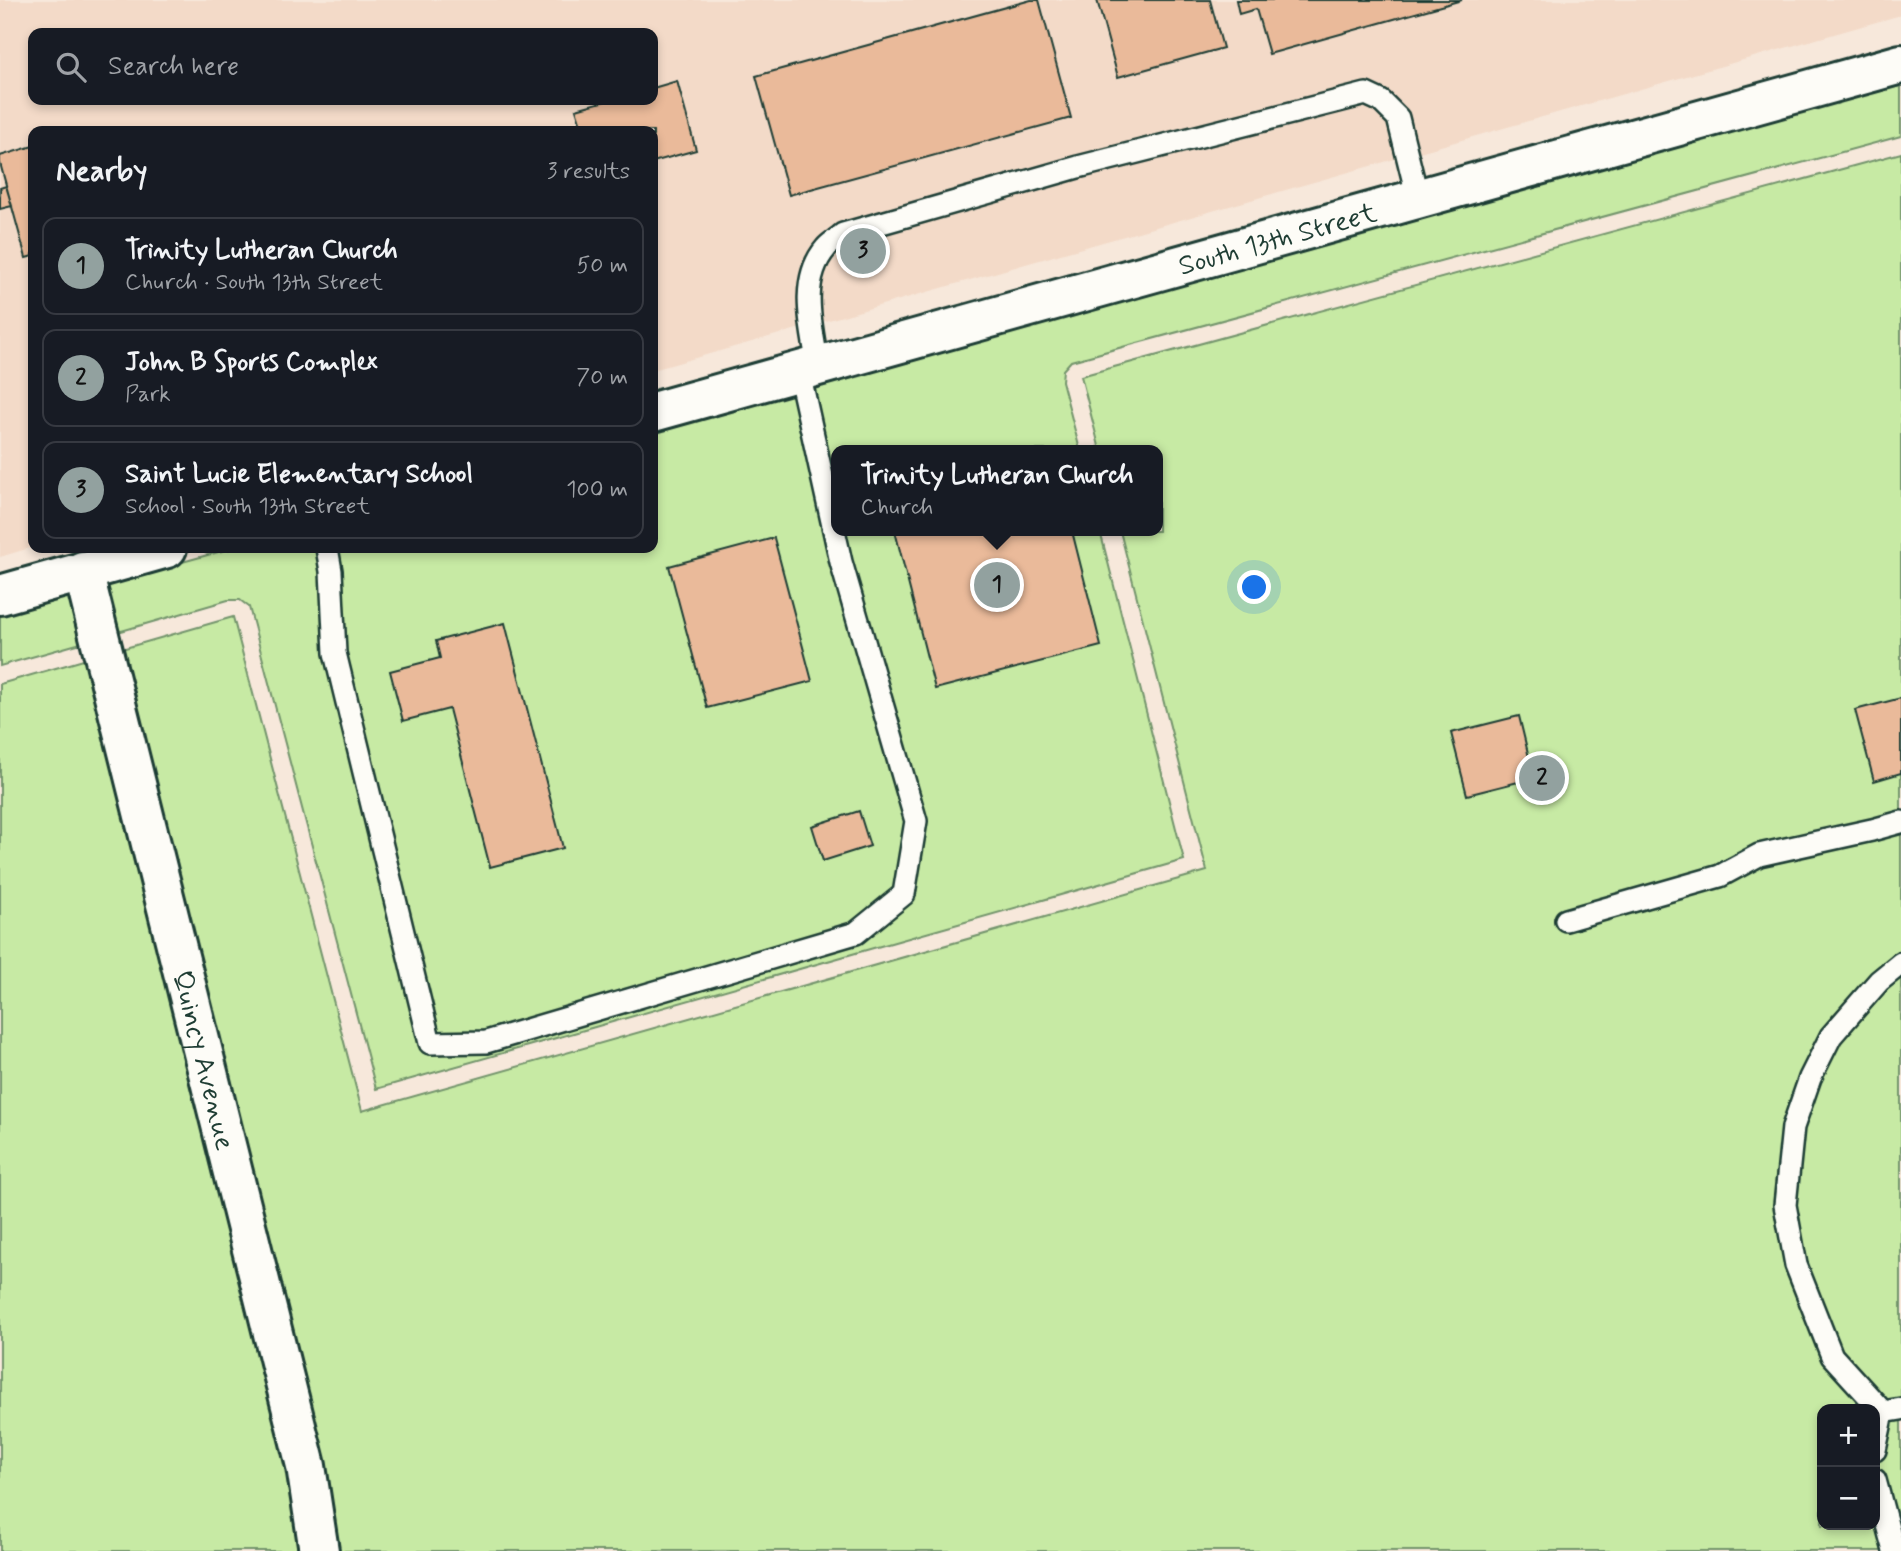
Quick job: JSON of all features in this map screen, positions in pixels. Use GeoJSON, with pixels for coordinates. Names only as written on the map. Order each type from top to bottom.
{"type":"FeatureCollection","features":[{"type":"Feature","properties":{"kind":"street","name":"South 13th Street"},"geometry":{"type":"LineString","coordinates":[[658,411],[1901,64]]}},
{"type":"Feature","properties":{"kind":"street"},"geometry":{"type":"LineString","coordinates":[[0,595],[149,553]]}},
{"type":"Feature","properties":{"kind":"street","name":"Quincy Avenue"},"geometry":{"type":"LineString","coordinates":[[83,571],[306,1466],[319,1551]]}},
{"type":"Feature","properties":{"kind":"lane"},"geometry":{"type":"LineString","coordinates":[[831,504],[808,369],[808,303],[813,271],[825,248],[843,234],[1078,167],[1366,94],[1381,101],[1398,118],[1418,199]]}},
{"type":"Feature","properties":{"kind":"lane"},"geometry":{"type":"LineString","coordinates":[[328,553],[335,653],[430,1043],[486,1042],[856,933],[904,894],[916,821],[841,562],[837,536]]}},
{"type":"Feature","properties":{"kind":"lane"},"geometry":{"type":"LineString","coordinates":[[1566,920],[1720,876],[1759,855],[1901,822]]}},
{"type":"Feature","properties":{"kind":"lane"},"geometry":{"type":"LineString","coordinates":[[1880,1439],[1892,1411],[1832,1356],[1796,1265],[1785,1205],[1793,1127],[1810,1078],[1832,1036],[1879,981],[1901,963]]}},
{"type":"Feature","properties":{"kind":"lane"},"geometry":{"type":"LineString","coordinates":[[1880,1499],[1894,1551]]}},
{"type":"Feature","properties":{"kind":"shaded area"},"geometry":{"type":"Polygon","coordinates":[[[0,0],[1901,0],[1901,15],[658,369],[658,126],[28,126],[28,549],[0,557],[0,0]]]}},
{"type":"Feature","properties":{"kind":"green space"},"geometry":{"type":"Polygon","coordinates":[[[1901,82],[1901,136],[1071,361],[1063,370],[1062,381],[1079,445],[831,445],[831,536],[1101,536],[1184,860],[376,1089],[249,607],[240,600],[228,600],[118,632],[106,583],[215,553],[658,553],[658,429],[1901,82]]]}},
{"type":"Feature","properties":{"kind":"green space"},"geometry":{"type":"Polygon","coordinates":[[[1901,153],[1901,1551],[0,1551],[0,684],[233,617],[362,1111],[1207,871],[1121,536],[1163,536],[1163,445],[1099,445],[1081,376],[1901,153]]]}},
{"type":"Feature","properties":{"kind":"green space"},"geometry":{"type":"Polygon","coordinates":[[[68,593],[81,643],[0,666],[0,613],[68,593]]]}},
{"type":"Feature","properties":{"kind":"building"},"geometry":{"type":"Polygon","coordinates":[[[1039,0],[1071,118],[789,195],[756,76],[1039,0]]]}},
{"type":"Feature","properties":{"kind":"building"},"geometry":{"type":"Polygon","coordinates":[[[1097,0],[1210,0],[1223,48],[1118,77],[1097,0]]]}},
{"type":"Feature","properties":{"kind":"building"},"geometry":{"type":"Polygon","coordinates":[[[1236,0],[1462,0],[1269,54],[1256,9],[1239,14],[1236,0]]]}},
{"type":"Feature","properties":{"kind":"building"},"geometry":{"type":"Polygon","coordinates":[[[677,81],[696,150],[658,161],[658,126],[581,126],[576,109],[591,105],[658,105],[658,87],[677,81]]]}},
{"type":"Feature","properties":{"kind":"building"},"geometry":{"type":"Polygon","coordinates":[[[28,148],[26,258],[0,163],[0,156],[28,148]]]}},
{"type":"Feature","properties":{"kind":"building"},"geometry":{"type":"Polygon","coordinates":[[[6,186],[12,206],[0,209],[0,188],[6,186]]]}},
{"type":"Feature","properties":{"kind":"building"},"geometry":{"type":"Polygon","coordinates":[[[896,536],[1073,536],[1101,646],[935,689],[896,536]]]}},
{"type":"Feature","properties":{"kind":"building"},"geometry":{"type":"Polygon","coordinates":[[[774,538],[812,681],[707,708],[669,566],[774,538]]]}},
{"type":"Feature","properties":{"kind":"building"},"geometry":{"type":"Polygon","coordinates":[[[505,623],[563,848],[490,867],[449,709],[403,721],[390,671],[440,658],[436,641],[505,623]]]}},
{"type":"Feature","properties":{"kind":"building"},"geometry":{"type":"Polygon","coordinates":[[[1901,698],[1901,773],[1874,781],[1855,710],[1901,698]]]}},
{"type":"Feature","properties":{"kind":"building"},"geometry":{"type":"Polygon","coordinates":[[[1519,716],[1534,778],[1467,795],[1451,733],[1519,716]]]}},
{"type":"Feature","properties":{"kind":"building"},"geometry":{"type":"Polygon","coordinates":[[[859,811],[870,846],[823,861],[812,826],[859,811]]]}},
{"type":"Feature","properties":{"kind":"place","name":"Saint Lucie Elementary School"},"geometry":{"type":"Point","coordinates":[863,251]}},
{"type":"Feature","properties":{"kind":"place","name":"Trinity Lutheran Church"},"geometry":{"type":"Point","coordinates":[997,585]}},
{"type":"Feature","properties":{"kind":"place","name":"John B Sports Complex"},"geometry":{"type":"Point","coordinates":[1542,778]}}]}
